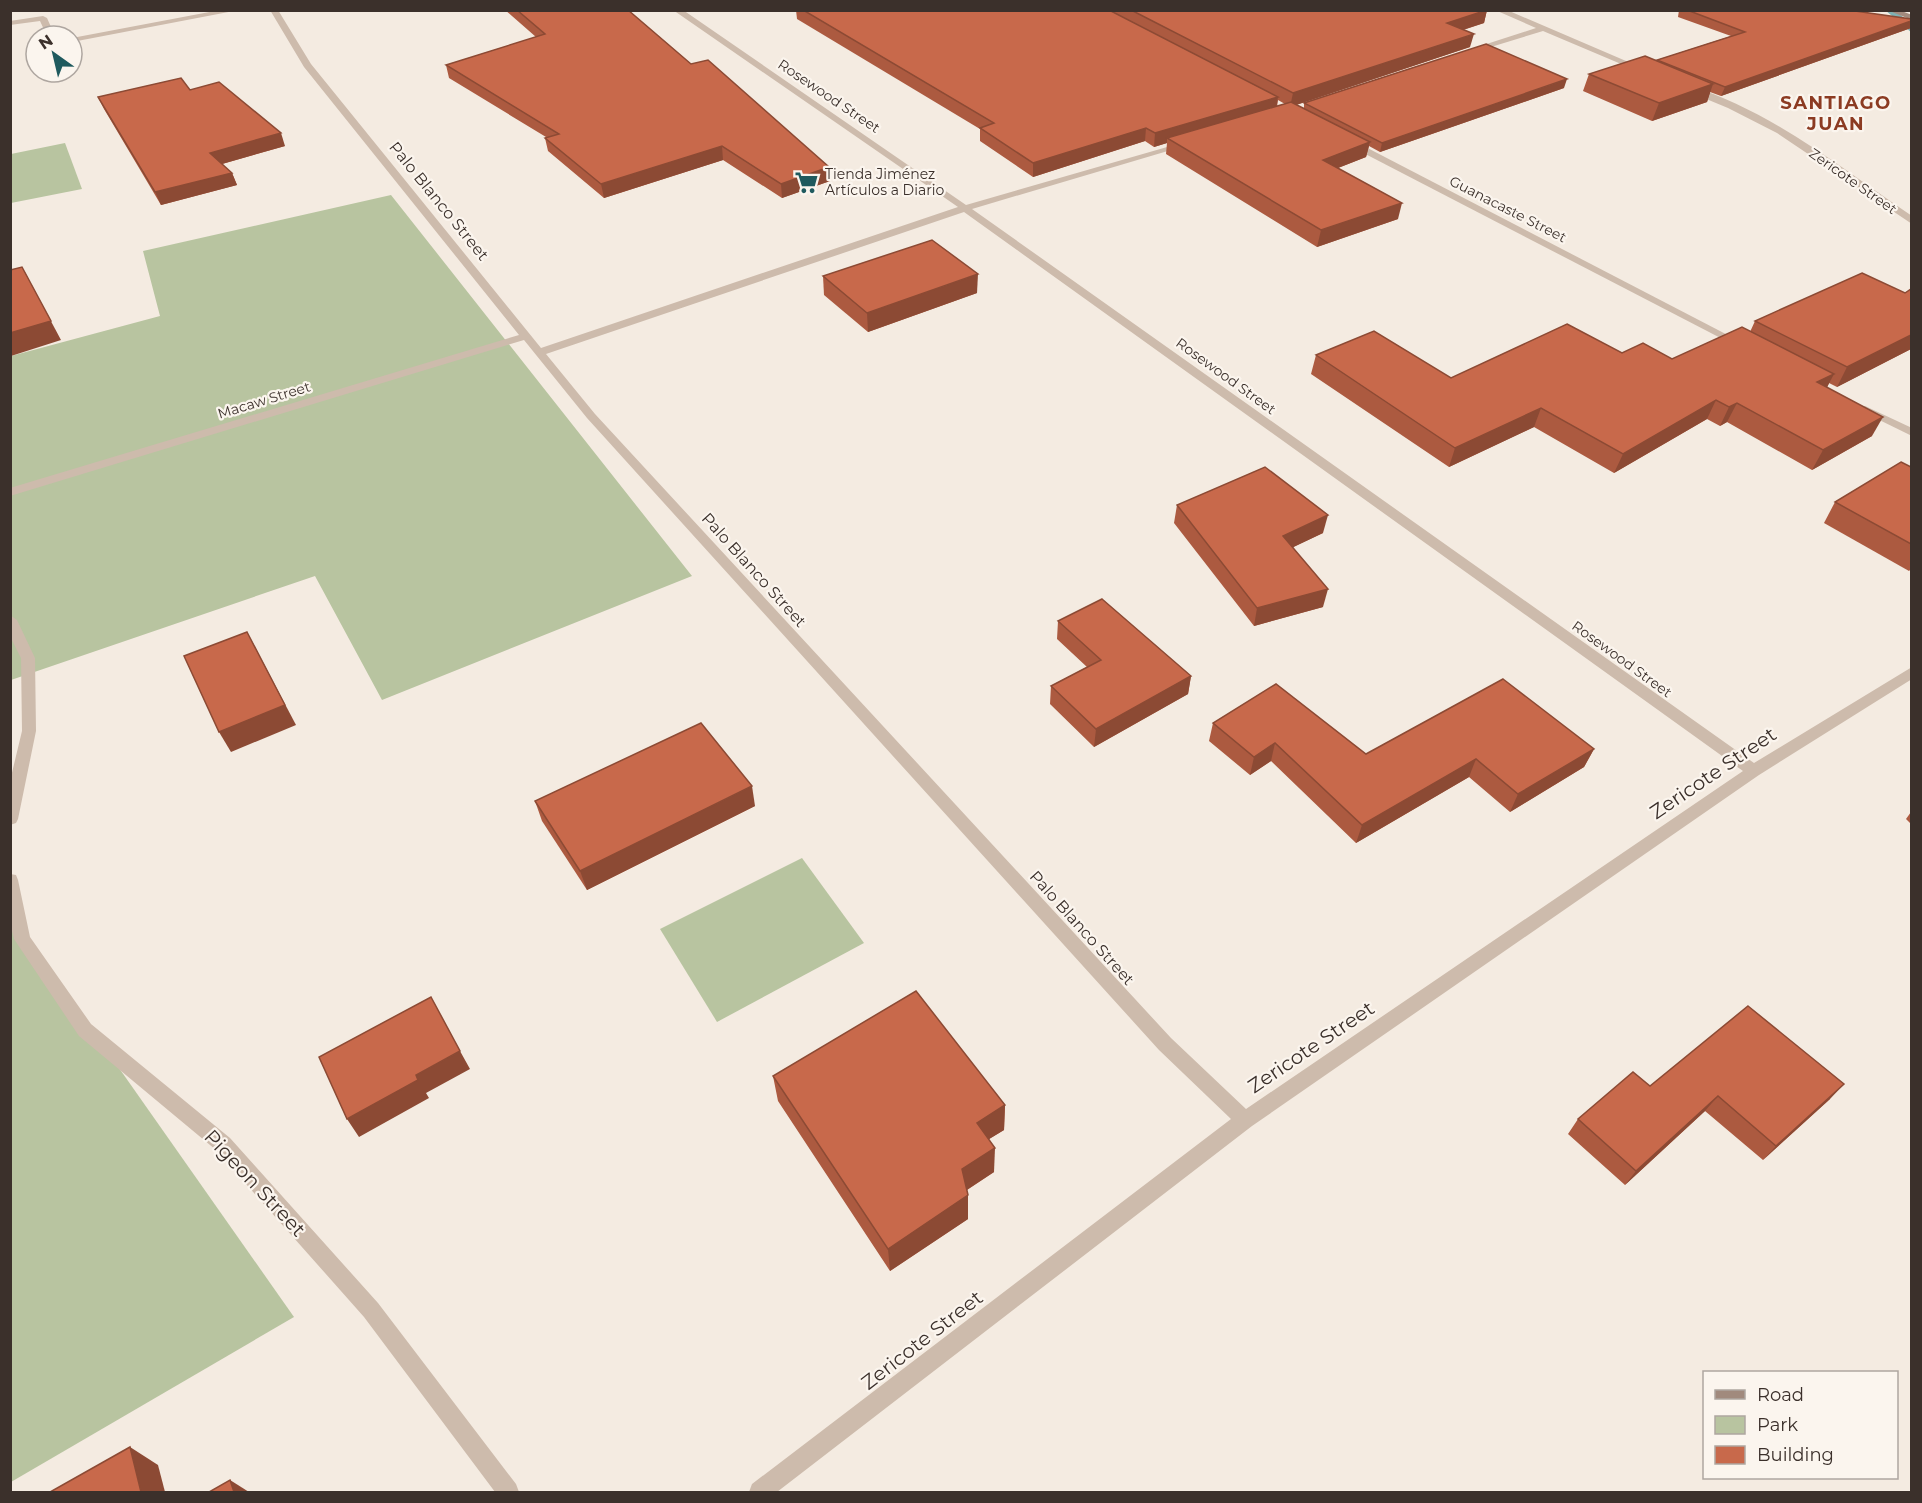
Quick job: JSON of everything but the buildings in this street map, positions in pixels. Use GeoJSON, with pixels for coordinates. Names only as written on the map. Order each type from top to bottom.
{"type":"FeatureCollection","features":[{"type":"Feature","properties":{"kind":"street"},"geometry":{"type":"LineString","coordinates":[[84,38],[235,10]]}},
{"type":"Feature","properties":{"kind":"street","name":"Palo Blanco Street"},"geometry":{"type":"LineString","coordinates":[[274,10],[307,65],[591,416],[1165,1044],[1245,1120]]}},
{"type":"Feature","properties":{"kind":"street","name":"Rosewood Street"},"geometry":{"type":"LineString","coordinates":[[678,10],[965,208],[1755,771]]}},
{"type":"Feature","properties":{"kind":"street"},"geometry":{"type":"LineString","coordinates":[[1499,10],[1654,74]]}},
{"type":"Feature","properties":{"kind":"street"},"geometry":{"type":"LineString","coordinates":[[1891,10],[1911,18]]}},
{"type":"Feature","properties":{"kind":"street"},"geometry":{"type":"LineString","coordinates":[[10,23],[43,18],[46,24]]}},
{"type":"Feature","properties":{"kind":"street"},"geometry":{"type":"LineString","coordinates":[[1456,57],[1542,29]]}},
{"type":"Feature","properties":{"kind":"street","name":"Zericote Street"},"geometry":{"type":"LineString","coordinates":[[1676,83],[1731,106],[1780,131],[1911,221]]}},
{"type":"Feature","properties":{"kind":"street"},"geometry":{"type":"LineString","coordinates":[[540,352],[965,208],[1200,138]]}},
{"type":"Feature","properties":{"kind":"street","name":"Guanacaste Street"},"geometry":{"type":"LineString","coordinates":[[1342,139],[1753,351]]}},
{"type":"Feature","properties":{"kind":"street","name":"Macaw Street"},"geometry":{"type":"LineString","coordinates":[[10,492],[527,336]]}},
{"type":"Feature","properties":{"kind":"street"},"geometry":{"type":"LineString","coordinates":[[1859,406],[1911,433]]}},
{"type":"Feature","properties":{"kind":"street"},"geometry":{"type":"LineString","coordinates":[[10,620],[28,658],[29,721],[29,731],[10,819]]}},
{"type":"Feature","properties":{"kind":"street","name":"Zericote Street"},"geometry":{"type":"LineString","coordinates":[[760,1492],[1245,1120],[1755,771],[1911,672]]}},
{"type":"Feature","properties":{"kind":"street","name":"Pigeon Street"},"geometry":{"type":"LineString","coordinates":[[10,880],[22,939],[85,1030],[223,1144],[371,1310],[508,1492]]}},
{"type":"Feature","properties":{"kind":"green space"},"geometry":{"type":"Polygon","coordinates":[[[65,143],[82,189],[11,203],[11,154],[65,143]]]}},
{"type":"Feature","properties":{"kind":"green space"},"geometry":{"type":"Polygon","coordinates":[[[391,195],[692,576],[382,700],[315,576],[11,680],[11,356],[160,316],[143,251],[391,195]]]}},
{"type":"Feature","properties":{"kind":"green space"},"geometry":{"type":"Polygon","coordinates":[[[802,858],[864,943],[717,1022],[660,929],[802,858]]]}},
{"type":"Feature","properties":{"kind":"green space"},"geometry":{"type":"Polygon","coordinates":[[[10,913],[294,1317],[11,1482],[10,1482],[10,913]]]}},
{"type":"Feature","properties":{"kind":"waterway"},"geometry":{"type":"LineString","coordinates":[[1889,10],[1912,30]]}},
{"type":"Feature","properties":{"kind":"place","name":"Tienda Jiménez Artículos a Diario"},"geometry":{"type":"Point","coordinates":[807,182]}},
{"type":"Feature","properties":{"kind":"district","name":"SANTIAGO JUAN"},"geometry":{"type":"Point","coordinates":[1836,113]}}]}
